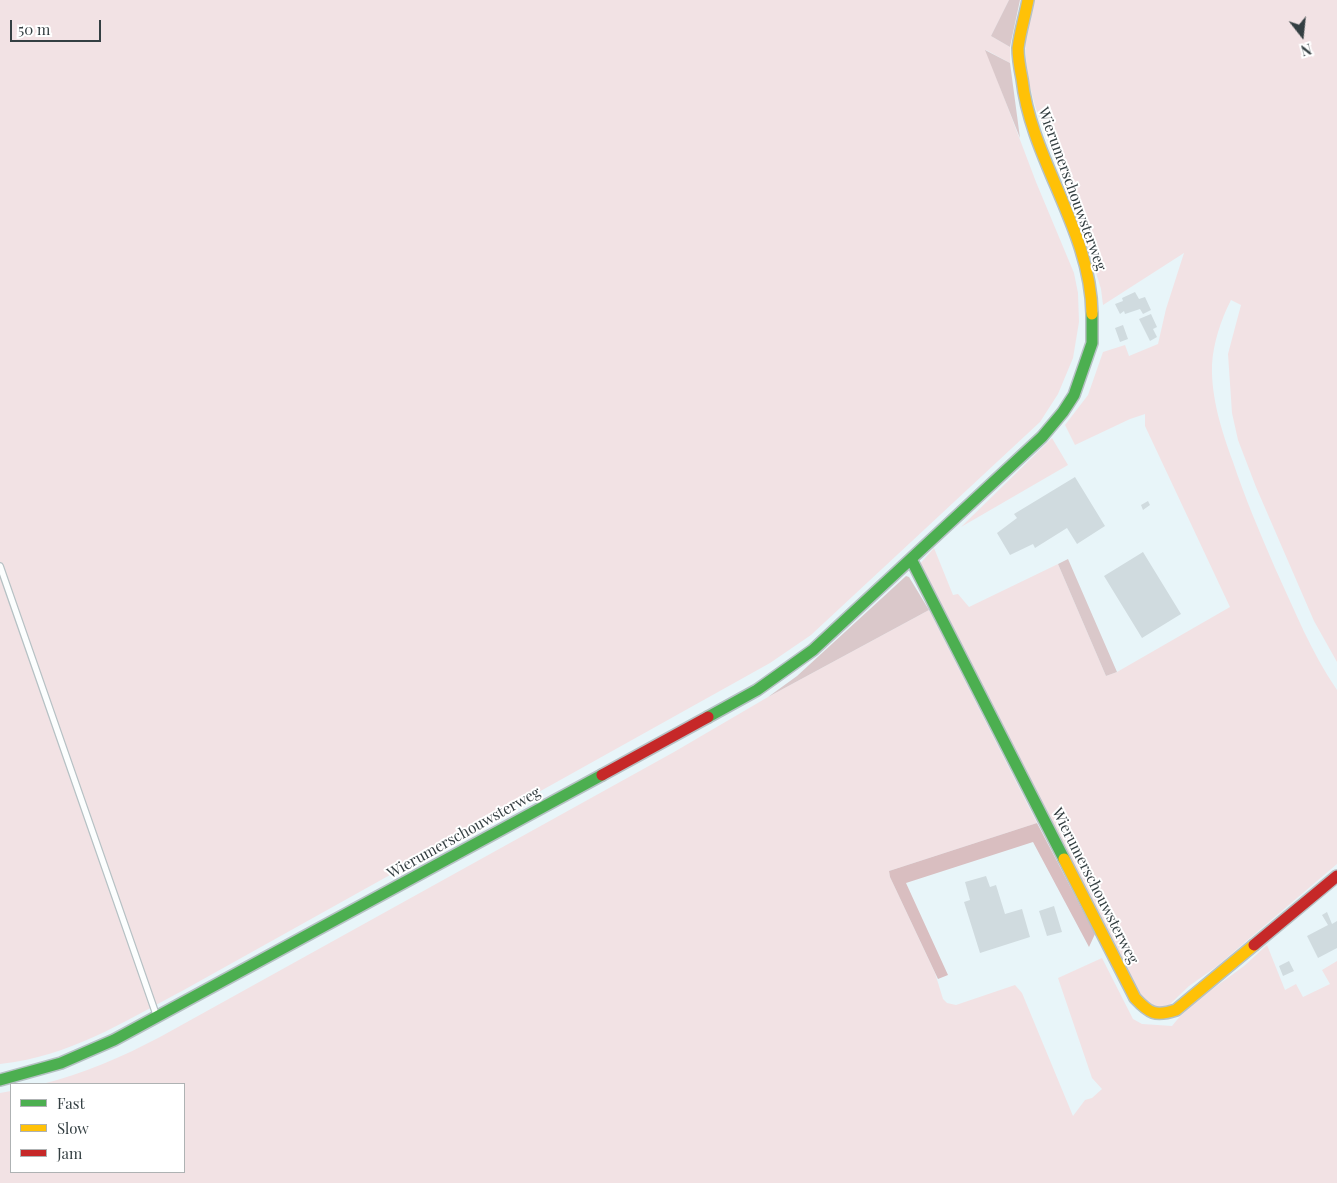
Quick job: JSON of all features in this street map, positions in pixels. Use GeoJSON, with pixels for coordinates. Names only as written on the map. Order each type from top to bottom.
{"type":"FeatureCollection","features":[{"type":"Feature","properties":{"kind":"street","name":"Wierumerschouwsterweg"},"geometry":{"type":"LineString","coordinates":[[0,1080],[47,1068],[95,1050],[758,690],[813,650],[1042,437],[1066,409],[1081,382],[1090,352],[1094,318],[1091,284],[1081,248],[1026,106],[1018,55],[1021,24],[1028,0]]}},
{"type":"Feature","properties":{"kind":"street","name":"Wierumerschouwsterweg"},"geometry":{"type":"LineString","coordinates":[[911,559],[1135,998],[1148,1013],[1162,1015],[1176,1010],[1337,876]]}},
{"type":"Feature","properties":{"kind":"lane"},"geometry":{"type":"LineString","coordinates":[[0,566],[157,1018]]}},
{"type":"Feature","properties":{"kind":"shaded area"},"geometry":{"type":"Polygon","coordinates":[[[0,0],[1009,0],[991,36],[1010,47],[1010,63],[986,50],[1036,182],[1074,273],[1078,293],[1079,322],[1073,358],[1058,394],[1040,422],[811,635],[770,663],[116,1026],[73,1046],[50,1054],[0,1064],[0,0]]]}},
{"type":"Feature","properties":{"kind":"shaded area"},"geometry":{"type":"Polygon","coordinates":[[[1009,0],[1020,0],[1010,47],[991,36],[1009,0]]]}},
{"type":"Feature","properties":{"kind":"shaded area"},"geometry":{"type":"Polygon","coordinates":[[[1033,0],[1337,0],[1337,662],[1314,621],[1256,487],[1238,440],[1232,413],[1228,354],[1241,305],[1231,300],[1218,332],[1214,349],[1212,377],[1221,427],[1248,502],[1303,630],[1337,690],[1337,864],[1216,967],[1189,986],[1166,1008],[1143,1006],[918,566],[934,548],[953,595],[958,594],[969,607],[1058,564],[1106,676],[1117,672],[1230,607],[1145,426],[1145,414],[1130,419],[1075,445],[1065,425],[1088,395],[1103,352],[1125,345],[1129,356],[1158,344],[1166,309],[1184,253],[1103,305],[1101,289],[1089,250],[1035,106],[1027,75],[1025,41],[1033,0]]]}},
{"type":"Feature","properties":{"kind":"shaded area"},"geometry":{"type":"Polygon","coordinates":[[[985,50],[1010,63],[1020,138],[985,50]]]}},
{"type":"Feature","properties":{"kind":"shaded area"},"geometry":{"type":"Polygon","coordinates":[[[1052,438],[1068,465],[961,527],[1052,438]]]}},
{"type":"Feature","properties":{"kind":"shaded area"},"geometry":{"type":"Polygon","coordinates":[[[1068,559],[1117,672],[1106,676],[1058,564],[1068,559]]]}},
{"type":"Feature","properties":{"kind":"shaded area"},"geometry":{"type":"Polygon","coordinates":[[[906,576],[909,577],[929,610],[768,697],[797,676],[906,576]]]}},
{"type":"Feature","properties":{"kind":"shaded area"},"geometry":{"type":"Polygon","coordinates":[[[929,610],[1037,823],[889,871],[890,877],[935,973],[943,999],[947,1003],[956,1005],[1015,985],[1022,993],[1073,1116],[1085,1100],[1092,1098],[1102,1089],[1092,1078],[1058,978],[1102,958],[1133,1019],[1142,1024],[1172,1026],[1197,1001],[1244,966],[1267,945],[1285,990],[1296,984],[1303,997],[1330,984],[1322,970],[1337,961],[1337,1183],[0,1183],[0,1093],[10,1091],[10,1173],[185,1173],[185,1083],[45,1083],[102,1064],[160,1037],[674,752],[768,697],[929,610]]]}},
{"type":"Feature","properties":{"kind":"shaded area"},"geometry":{"type":"Polygon","coordinates":[[[1037,823],[1095,934],[1089,947],[1033,842],[906,883],[948,975],[938,979],[890,877],[889,871],[1037,823]]]}},
{"type":"Feature","properties":{"kind":"building"},"geometry":{"type":"Polygon","coordinates":[[[1135,292],[1139,299],[1145,297],[1151,310],[1143,314],[1140,309],[1125,314],[1124,311],[1120,314],[1115,304],[1123,301],[1122,298],[1135,292]]]}},
{"type":"Feature","properties":{"kind":"building"},"geometry":{"type":"Polygon","coordinates":[[[1151,314],[1157,327],[1153,329],[1157,337],[1150,341],[1139,319],[1151,314]]]}},
{"type":"Feature","properties":{"kind":"building"},"geometry":{"type":"Polygon","coordinates":[[[1123,325],[1128,339],[1120,342],[1115,328],[1123,325]]]}},
{"type":"Feature","properties":{"kind":"building"},"geometry":{"type":"Polygon","coordinates":[[[1075,477],[1105,526],[1077,544],[1067,528],[1035,548],[1033,544],[1010,555],[997,533],[1017,518],[1014,514],[1075,477]]]}},
{"type":"Feature","properties":{"kind":"building"},"geometry":{"type":"Polygon","coordinates":[[[1148,501],[1150,505],[1143,510],[1141,505],[1148,501]]]}},
{"type":"Feature","properties":{"kind":"building"},"geometry":{"type":"Polygon","coordinates":[[[1143,552],[1181,614],[1142,638],[1104,576],[1143,552]]]}},
{"type":"Feature","properties":{"kind":"building"},"geometry":{"type":"Polygon","coordinates":[[[986,876],[990,887],[996,885],[1005,914],[1022,909],[1030,937],[980,953],[964,902],[970,900],[965,882],[986,876]]]}},
{"type":"Feature","properties":{"kind":"building"},"geometry":{"type":"Polygon","coordinates":[[[1054,906],[1062,932],[1047,936],[1039,911],[1054,906]]]}},
{"type":"Feature","properties":{"kind":"building"},"geometry":{"type":"Polygon","coordinates":[[[1327,912],[1332,924],[1337,921],[1337,948],[1318,958],[1307,936],[1328,925],[1322,915],[1327,912]]]}},
{"type":"Feature","properties":{"kind":"building"},"geometry":{"type":"Polygon","coordinates":[[[1289,961],[1294,971],[1283,976],[1279,966],[1289,961]]]}},
{"type":"Feature","properties":{"kind":"traffic: fast"},"geometry":{"type":"LineString","coordinates":[[708,717],[757,690],[813,650],[1042,437],[1063,412],[1074,395],[1092,343],[1092,314]]}},
{"type":"Feature","properties":{"kind":"traffic: fast"},"geometry":{"type":"LineString","coordinates":[[911,559],[1064,859]]}},
{"type":"Feature","properties":{"kind":"traffic: fast"},"geometry":{"type":"LineString","coordinates":[[0,1080],[61,1063],[114,1040],[602,775]]}},
{"type":"Feature","properties":{"kind":"traffic: slow"},"geometry":{"type":"LineString","coordinates":[[1028,0],[1018,48],[1028,109],[1037,138],[1082,253],[1089,283],[1092,314]]}},
{"type":"Feature","properties":{"kind":"traffic: slow"},"geometry":{"type":"LineString","coordinates":[[1064,859],[1135,998],[1144,1007],[1153,1012],[1163,1013],[1176,1010],[1254,945]]}},
{"type":"Feature","properties":{"kind":"traffic: jam"},"geometry":{"type":"LineString","coordinates":[[602,775],[708,717]]}},
{"type":"Feature","properties":{"kind":"traffic: jam"},"geometry":{"type":"LineString","coordinates":[[1254,945],[1337,876]]}}]}
